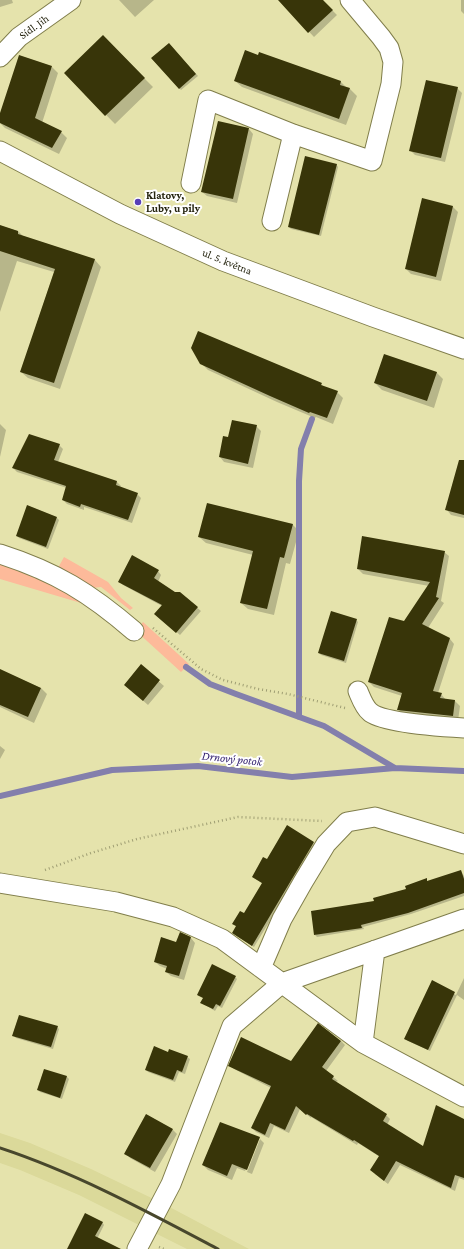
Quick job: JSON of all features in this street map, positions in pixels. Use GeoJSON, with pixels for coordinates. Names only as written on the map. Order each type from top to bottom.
{"type":"FeatureCollection","features":[{"type":"Feature","properties":{"kind":"street","name":"Sídl. Jih"},"geometry":{"type":"LineString","coordinates":[[0,57],[18,37],[71,0]]}},
{"type":"Feature","properties":{"kind":"street"},"geometry":{"type":"LineString","coordinates":[[191,183],[208,100],[293,134],[372,161],[392,84],[393,62],[388,48],[381,37],[350,0]]}},
{"type":"Feature","properties":{"kind":"street"},"geometry":{"type":"LineString","coordinates":[[272,220],[293,134]]}},
{"type":"Feature","properties":{"kind":"street","name":"ul. 5. května"},"geometry":{"type":"LineString","coordinates":[[1,155],[120,214],[223,261],[464,349]]}},
{"type":"Feature","properties":{"kind":"street"},"geometry":{"type":"LineString","coordinates":[[0,554],[37,567],[68,581],[142,628]]}},
{"type":"Feature","properties":{"kind":"street"},"geometry":{"type":"LineString","coordinates":[[358,691],[371,713],[394,720],[464,728]]}},
{"type":"Feature","properties":{"kind":"street"},"geometry":{"type":"LineString","coordinates":[[261,968],[282,919],[300,888],[326,844],[347,822],[374,817],[464,844]]}},
{"type":"Feature","properties":{"kind":"street"},"geometry":{"type":"LineString","coordinates":[[0,883],[116,902],[173,917],[222,939],[362,1043],[464,1097]]}},
{"type":"Feature","properties":{"kind":"street"},"geometry":{"type":"LineString","coordinates":[[137,1249],[171,1184],[232,1026],[282,983],[464,919]]}},
{"type":"Feature","properties":{"kind":"street"},"geometry":{"type":"LineString","coordinates":[[362,1043],[375,950]]}},
{"type":"Feature","properties":{"kind":"path"},"geometry":{"type":"LineString","coordinates":[[142,628],[210,674],[223,680],[258,689],[302,697],[350,710],[358,711],[367,708]]}},
{"type":"Feature","properties":{"kind":"path"},"geometry":{"type":"LineString","coordinates":[[43,871],[91,853],[137,839],[238,817],[347,822]]}},
{"type":"Feature","properties":{"kind":"shaded area"},"geometry":{"type":"Polygon","coordinates":[[[64,557],[108,582],[121,598],[133,608],[130,610],[101,587],[92,588],[58,568],[64,557]]]}},
{"type":"Feature","properties":{"kind":"shaded area"},"geometry":{"type":"Polygon","coordinates":[[[0,562],[44,578],[91,607],[90,609],[81,603],[0,579],[0,562]]]}},
{"type":"Feature","properties":{"kind":"shaded area"},"geometry":{"type":"Polygon","coordinates":[[[143,622],[189,664],[181,672],[136,631],[143,622]]]}},
{"type":"Feature","properties":{"kind":"shaded area"},"geometry":{"type":"Polygon","coordinates":[[[0,1133],[30,1143],[91,1169],[162,1203],[249,1249],[187,1249],[79,1195],[0,1163],[0,1133]]]}},
{"type":"Feature","properties":{"kind":"building"},"geometry":{"type":"Polygon","coordinates":[[[278,0],[323,0],[333,10],[308,33],[278,0]]]}},
{"type":"Feature","properties":{"kind":"building"},"geometry":{"type":"Polygon","coordinates":[[[103,35],[145,78],[105,116],[64,73],[103,35]]]}},
{"type":"Feature","properties":{"kind":"building"},"geometry":{"type":"Polygon","coordinates":[[[169,43],[196,74],[179,89],[151,58],[169,43]]]}},
{"type":"Feature","properties":{"kind":"building"},"geometry":{"type":"Polygon","coordinates":[[[245,50],[258,55],[259,52],[341,81],[340,85],[350,88],[339,119],[234,81],[245,50]]]}},
{"type":"Feature","properties":{"kind":"building"},"geometry":{"type":"Polygon","coordinates":[[[19,55],[52,66],[35,118],[62,131],[52,148],[0,123],[0,113],[19,55]]]}},
{"type":"Feature","properties":{"kind":"building"},"geometry":{"type":"Polygon","coordinates":[[[426,80],[458,87],[441,158],[409,151],[426,80]]]}},
{"type":"Feature","properties":{"kind":"building"},"geometry":{"type":"Polygon","coordinates":[[[218,121],[249,128],[233,199],[201,192],[218,121]]]}},
{"type":"Feature","properties":{"kind":"building"},"geometry":{"type":"Polygon","coordinates":[[[305,156],[337,164],[319,235],[288,227],[305,156]]]}},
{"type":"Feature","properties":{"kind":"building"},"geometry":{"type":"Polygon","coordinates":[[[422,198],[453,206],[436,277],[405,269],[422,198]]]}},
{"type":"Feature","properties":{"kind":"building"},"geometry":{"type":"Polygon","coordinates":[[[0,225],[18,231],[18,234],[95,259],[54,383],[20,372],[55,269],[0,251],[0,225]]]}},
{"type":"Feature","properties":{"kind":"building"},"geometry":{"type":"Polygon","coordinates":[[[198,331],[338,391],[327,418],[310,412],[309,413],[200,364],[191,348],[198,331]]]}},
{"type":"Feature","properties":{"kind":"building"},"geometry":{"type":"Polygon","coordinates":[[[384,354],[437,372],[427,401],[374,383],[384,354]]]}},
{"type":"Feature","properties":{"kind":"building"},"geometry":{"type":"Polygon","coordinates":[[[232,420],[257,425],[248,464],[219,457],[223,436],[228,437],[232,420]]]}},
{"type":"Feature","properties":{"kind":"building"},"geometry":{"type":"Polygon","coordinates":[[[29,434],[60,444],[54,460],[117,481],[116,485],[138,493],[128,520],[81,504],[80,507],[62,500],[66,486],[12,468],[29,434]]]}},
{"type":"Feature","properties":{"kind":"building"},"geometry":{"type":"Polygon","coordinates":[[[459,460],[464,460],[464,515],[445,510],[459,460]]]}},
{"type":"Feature","properties":{"kind":"building"},"geometry":{"type":"Polygon","coordinates":[[[207,503],[293,524],[284,558],[280,557],[267,609],[240,603],[253,551],[198,537],[207,503]]]}},
{"type":"Feature","properties":{"kind":"building"},"geometry":{"type":"Polygon","coordinates":[[[27,505],[57,517],[46,547],[16,536],[27,505]]]}},
{"type":"Feature","properties":{"kind":"building"},"geometry":{"type":"Polygon","coordinates":[[[362,536],[445,551],[436,597],[439,598],[422,624],[450,638],[433,691],[442,693],[440,698],[455,700],[453,716],[397,710],[402,693],[368,682],[389,617],[404,621],[430,582],[357,569],[362,536]]]}},
{"type":"Feature","properties":{"kind":"building"},"geometry":{"type":"Polygon","coordinates":[[[132,555],[159,570],[154,578],[175,592],[180,592],[198,607],[176,633],[154,614],[162,605],[118,582],[132,555]]]}},
{"type":"Feature","properties":{"kind":"building"},"geometry":{"type":"Polygon","coordinates":[[[331,611],[357,619],[344,661],[318,653],[331,611]]]}},
{"type":"Feature","properties":{"kind":"building"},"geometry":{"type":"Polygon","coordinates":[[[141,664],[160,680],[143,701],[124,685],[141,664]]]}},
{"type":"Feature","properties":{"kind":"building"},"geometry":{"type":"Polygon","coordinates":[[[0,669],[41,688],[28,717],[0,705],[0,669]]]}},
{"type":"Feature","properties":{"kind":"building"},"geometry":{"type":"Polygon","coordinates":[[[287,825],[314,842],[252,946],[232,933],[236,926],[232,924],[240,911],[244,913],[262,883],[252,877],[263,857],[267,859],[287,825]]]}},
{"type":"Feature","properties":{"kind":"building"},"geometry":{"type":"Polygon","coordinates":[[[461,870],[464,879],[464,893],[408,913],[361,925],[362,928],[314,935],[311,911],[374,901],[373,898],[406,889],[405,886],[427,878],[427,881],[461,870]]]}},
{"type":"Feature","properties":{"kind":"building"},"geometry":{"type":"Polygon","coordinates":[[[180,932],[191,937],[179,976],[165,972],[167,966],[154,962],[161,937],[176,942],[180,932]]]}},
{"type":"Feature","properties":{"kind":"building"},"geometry":{"type":"Polygon","coordinates":[[[212,964],[236,976],[220,1006],[216,1004],[213,1009],[200,1003],[203,998],[197,995],[212,964]]]}},
{"type":"Feature","properties":{"kind":"building"},"geometry":{"type":"Polygon","coordinates":[[[432,980],[455,992],[428,1050],[404,1039],[432,980]]]}},
{"type":"Feature","properties":{"kind":"building"},"geometry":{"type":"Polygon","coordinates":[[[19,1015],[58,1026],[51,1047],[12,1036],[19,1015]]]}},
{"type":"Feature","properties":{"kind":"building"},"geometry":{"type":"Polygon","coordinates":[[[318,1023],[341,1041],[322,1067],[334,1076],[332,1079],[387,1114],[383,1121],[423,1146],[436,1105],[464,1119],[464,1178],[455,1175],[451,1188],[396,1161],[384,1181],[370,1170],[379,1156],[354,1140],[353,1141],[307,1114],[306,1115],[296,1106],[285,1130],[270,1123],[265,1135],[251,1128],[271,1086],[228,1066],[241,1037],[291,1061],[318,1023]]]}},
{"type":"Feature","properties":{"kind":"building"},"geometry":{"type":"Polygon","coordinates":[[[154,1046],[168,1052],[169,1049],[188,1056],[182,1072],[177,1070],[173,1080],[145,1070],[154,1046]]]}},
{"type":"Feature","properties":{"kind":"building"},"geometry":{"type":"Polygon","coordinates":[[[44,1069],[67,1076],[60,1098],[37,1090],[44,1069]]]}},
{"type":"Feature","properties":{"kind":"building"},"geometry":{"type":"Polygon","coordinates":[[[146,1114],[173,1129],[150,1168],[124,1154],[146,1114]]]}},
{"type":"Feature","properties":{"kind":"building"},"geometry":{"type":"Polygon","coordinates":[[[220,1122],[260,1137],[247,1170],[232,1164],[227,1176],[202,1165],[220,1122]]]}},
{"type":"Feature","properties":{"kind":"building"},"geometry":{"type":"Polygon","coordinates":[[[85,1213],[103,1222],[95,1236],[121,1249],[67,1249],[85,1213]]]}},
{"type":"Feature","properties":{"kind":"waterway"},"geometry":{"type":"LineString","coordinates":[[299,717],[299,481],[301,449],[312,419]]}},
{"type":"Feature","properties":{"kind":"waterway"},"geometry":{"type":"LineString","coordinates":[[186,667],[210,684],[324,726],[395,768]]}},
{"type":"Feature","properties":{"kind":"waterway","name":"Drnový potok"},"geometry":{"type":"LineString","coordinates":[[0,796],[112,770],[198,766],[292,777],[395,768],[464,771]]}},
{"type":"Feature","properties":{"kind":"railway"},"geometry":{"type":"LineString","coordinates":[[0,1148],[84,1181],[138,1207],[218,1249]]}},
{"type":"Feature","properties":{"kind":"place","name":"Klatovy, Luby, u pily"},"geometry":{"type":"Point","coordinates":[138,202]}}]}
